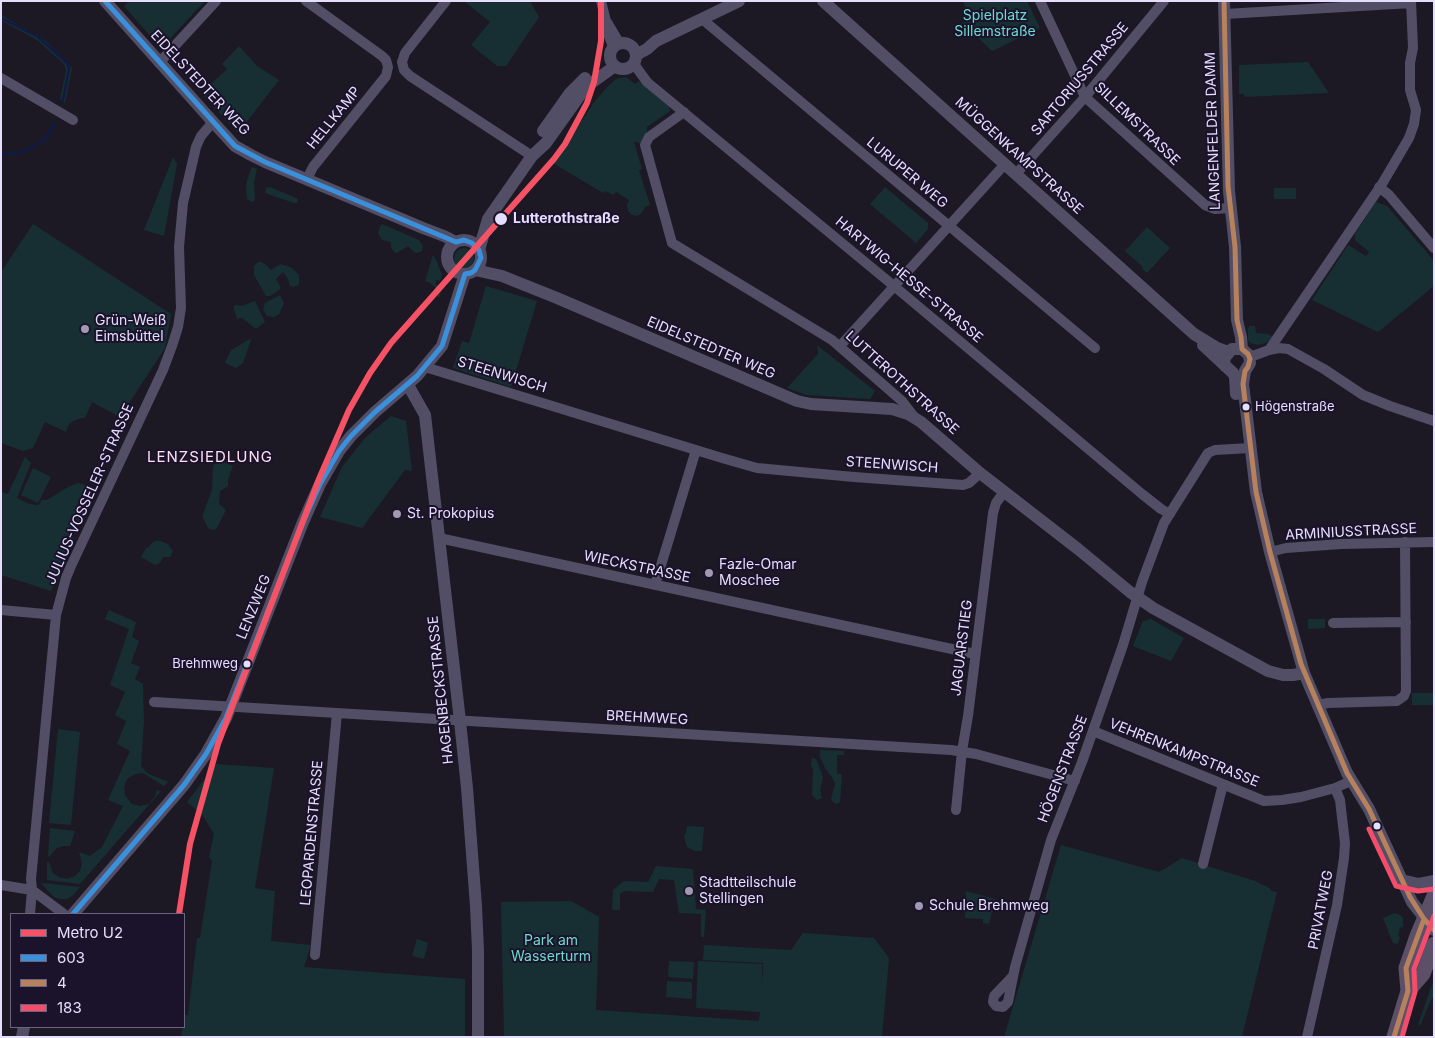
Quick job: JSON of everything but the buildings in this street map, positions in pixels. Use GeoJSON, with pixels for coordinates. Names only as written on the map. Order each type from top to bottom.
{"type":"FeatureCollection","features":[{"type":"Feature","properties":{"kind":"main road"},"geometry":{"type":"LineString","coordinates":[[1394,1037],[1408,991],[1406,968],[1429,925],[1434,896]]}},
{"type":"Feature","properties":{"kind":"main road"},"geometry":{"type":"LineString","coordinates":[[1408,991],[1423,974],[1434,944]]}},
{"type":"Feature","properties":{"kind":"street","name":"EIDELSTEDTER WEG"},"geometry":{"type":"LineString","coordinates":[[104,1],[212,122],[229,140],[243,151],[423,228],[476,246],[471,265],[557,298],[797,401],[811,404],[892,409],[916,418]]}},
{"type":"Feature","properties":{"kind":"street"},"geometry":{"type":"LineString","coordinates":[[159,63],[216,1]]}},
{"type":"Feature","properties":{"kind":"street","name":"HELLKAMP"},"geometry":{"type":"LineString","coordinates":[[306,1],[384,58],[388,67],[386,76],[313,167],[307,179]]}},
{"type":"Feature","properties":{"kind":"street"},"geometry":{"type":"LineString","coordinates":[[600,1],[606,21],[615,33],[615,54],[620,68],[626,69],[644,42],[656,41],[740,1]]}},
{"type":"Feature","properties":{"kind":"street","name":"MÜGGENKAMPSTRASSE"},"geometry":{"type":"LineString","coordinates":[[823,1],[1194,334],[1205,348],[1234,370]]}},
{"type":"Feature","properties":{"kind":"street","name":"SILLEMSTRASSE"},"geometry":{"type":"LineString","coordinates":[[1040,1],[1085,97],[1205,205],[1215,209],[1230,208]]}},
{"type":"Feature","properties":{"kind":"street","name":"SARTORIUSSTRASSE"},"geometry":{"type":"LineString","coordinates":[[1016,174],[1085,97],[1164,1]]}},
{"type":"Feature","properties":{"kind":"street"},"geometry":{"type":"LineString","coordinates":[[1224,7],[1411,2],[1413,48],[1410,63],[1410,90],[1416,107],[1416,113],[1409,138],[1379,187],[1269,350]]}},
{"type":"Feature","properties":{"kind":"street"},"geometry":{"type":"LineString","coordinates":[[441,3],[403,57],[402,64],[407,74],[532,156]]}},
{"type":"Feature","properties":{"kind":"street","name":"LANGENFELDER DAMM"},"geometry":{"type":"LineString","coordinates":[[1224,7],[1228,186],[1235,247],[1237,320],[1234,332],[1238,352],[1249,365],[1234,370]]}},
{"type":"Feature","properties":{"kind":"street","name":"LURUPER WEG"},"geometry":{"type":"LineString","coordinates":[[702,19],[1095,348]]}},
{"type":"Feature","properties":{"kind":"street"},"geometry":{"type":"LineString","coordinates":[[471,265],[449,266],[447,252],[452,245],[462,242],[488,219],[532,156],[546,142],[583,92],[615,54],[627,44],[634,55]]}},
{"type":"Feature","properties":{"kind":"street","name":"HARTWIG-HESSE-STRASSE"},"geometry":{"type":"LineString","coordinates":[[634,55],[647,82],[1160,509],[1170,514]]}},
{"type":"Feature","properties":{"kind":"street"},"geometry":{"type":"LineString","coordinates":[[1,78],[73,120]]}},
{"type":"Feature","properties":{"kind":"street","name":"LUTTEROTHSTRASSE"},"geometry":{"type":"LineString","coordinates":[[684,112],[649,137],[644,146],[672,243],[840,346],[902,401],[916,418],[980,473]]}},
{"type":"Feature","properties":{"kind":"street","name":"JULIUS-VOSSELER-STRASSE"},"geometry":{"type":"LineString","coordinates":[[30,913],[32,872],[56,615],[71,566],[163,370],[172,346],[178,327],[180,308],[179,247],[183,203],[196,147],[201,136],[212,122]]}},
{"type":"Feature","properties":{"kind":"street"},"geometry":{"type":"LineString","coordinates":[[840,346],[1005,164]]}},
{"type":"Feature","properties":{"kind":"street"},"geometry":{"type":"LineString","coordinates":[[1379,187],[1389,195],[1434,248]]}},
{"type":"Feature","properties":{"kind":"street"},"geometry":{"type":"LineString","coordinates":[[408,385],[442,346],[488,219]]}},
{"type":"Feature","properties":{"kind":"street","name":"EIDELSTEDTER WEG"},"geometry":{"type":"LineString","coordinates":[[423,228],[447,252]]}},
{"type":"Feature","properties":{"kind":"street","name":"MÜGGENKAMPSTRASSE"},"geometry":{"type":"LineString","coordinates":[[1194,334],[1217,348],[1238,352]]}},
{"type":"Feature","properties":{"kind":"street"},"geometry":{"type":"LineString","coordinates":[[1238,352],[1279,348],[1288,349],[1324,369],[1363,395],[1434,421]]}},
{"type":"Feature","properties":{"kind":"street","name":"LANGENFELDER DAMM"},"geometry":{"type":"LineString","coordinates":[[1238,352],[1225,358],[1234,370],[1249,471],[1304,673],[1351,781],[1369,809],[1401,880],[1415,906],[1429,925]]}},
{"type":"Feature","properties":{"kind":"street","name":"STEENWISCH"},"geometry":{"type":"LineString","coordinates":[[425,367],[757,468],[962,486],[970,483],[980,473]]}},
{"type":"Feature","properties":{"kind":"street","name":"HAGENBECKSTRASSE"},"geometry":{"type":"LineString","coordinates":[[408,385],[425,415],[460,721],[476,906],[478,1037]]}},
{"type":"Feature","properties":{"kind":"street","name":"LENZWEG"},"geometry":{"type":"LineString","coordinates":[[75,913],[191,776],[222,726],[320,484],[339,451],[351,436],[375,412],[408,385]]}},
{"type":"Feature","properties":{"kind":"street","name":"HÖGENSTRASSE"},"geometry":{"type":"LineString","coordinates":[[1013,976],[1051,840],[1093,731],[1161,532],[1208,453],[1215,450],[1246,448]]}},
{"type":"Feature","properties":{"kind":"street"},"geometry":{"type":"LineString","coordinates":[[655,585],[696,450]]}},
{"type":"Feature","properties":{"kind":"street"},"geometry":{"type":"LineString","coordinates":[[980,473],[1138,597],[1178,622],[1268,671],[1283,675],[1304,673]]}},
{"type":"Feature","properties":{"kind":"street","name":"JAGUARSTIEG"},"geometry":{"type":"LineString","coordinates":[[956,810],[993,513],[998,500],[1004,492]]}},
{"type":"Feature","properties":{"kind":"street","name":"WIECKSTRASSE"},"geometry":{"type":"LineString","coordinates":[[439,538],[975,654]]}},
{"type":"Feature","properties":{"kind":"street"},"geometry":{"type":"LineString","coordinates":[[1318,705],[1397,701],[1402,698],[1406,691],[1405,542]]}},
{"type":"Feature","properties":{"kind":"street","name":"ARMINIUSSTRASSE"},"geometry":{"type":"LineString","coordinates":[[1270,552],[1286,548],[1341,544],[1434,542]]}},
{"type":"Feature","properties":{"kind":"street"},"geometry":{"type":"LineString","coordinates":[[1,610],[56,615]]}},
{"type":"Feature","properties":{"kind":"street"},"geometry":{"type":"LineString","coordinates":[[1333,623],[1406,622]]}},
{"type":"Feature","properties":{"kind":"street","name":"BREHMWEG"},"geometry":{"type":"LineString","coordinates":[[154,702],[962,751],[1075,781]]}},
{"type":"Feature","properties":{"kind":"street","name":"LEOPARDENSTRASSE"},"geometry":{"type":"LineString","coordinates":[[315,955],[337,713]]}},
{"type":"Feature","properties":{"kind":"street","name":"VEHRENKAMPSTRASSE"},"geometry":{"type":"LineString","coordinates":[[1093,731],[1261,800],[1282,800],[1335,788],[1351,781]]}},
{"type":"Feature","properties":{"kind":"street"},"geometry":{"type":"LineString","coordinates":[[1203,864],[1223,784]]}},
{"type":"Feature","properties":{"kind":"street","name":"PRIVATWEG"},"geometry":{"type":"LineString","coordinates":[[1307,1037],[1338,901],[1344,858],[1345,843],[1340,800],[1335,788]]}},
{"type":"Feature","properties":{"kind":"street"},"geometry":{"type":"LineString","coordinates":[[1401,880],[1419,884],[1434,881]]}},
{"type":"Feature","properties":{"kind":"street"},"geometry":{"type":"LineString","coordinates":[[1,885],[32,890],[63,913]]}},
{"type":"Feature","properties":{"kind":"green space"},"geometry":{"type":"Polygon","coordinates":[[[129,1],[205,1],[165,44],[158,45],[124,6],[129,1]]]}},
{"type":"Feature","properties":{"kind":"green space"},"geometry":{"type":"Polygon","coordinates":[[[464,1],[529,1],[531,3],[539,17],[506,66],[497,66],[471,45],[490,22],[464,1]]]}},
{"type":"Feature","properties":{"kind":"green space","name":"Spielplatz Sillemstraße"},"geometry":{"type":"Polygon","coordinates":[[[963,1],[1027,1],[1040,28],[992,51],[973,33],[967,36],[956,26],[971,19],[963,1]]]}},
{"type":"Feature","properties":{"kind":"green space"},"geometry":{"type":"Polygon","coordinates":[[[1,15],[47,42],[72,68],[65,103],[60,99],[66,71],[64,64],[37,40],[1,20],[1,15]]]}},
{"type":"Feature","properties":{"kind":"green space"},"geometry":{"type":"Polygon","coordinates":[[[239,46],[257,66],[279,80],[238,133],[201,93],[227,69],[222,64],[239,46]]]}},
{"type":"Feature","properties":{"kind":"green space"},"geometry":{"type":"Polygon","coordinates":[[[1308,62],[1329,93],[1245,97],[1244,94],[1239,94],[1239,65],[1308,62]]]}},
{"type":"Feature","properties":{"kind":"green space"},"geometry":{"type":"Polygon","coordinates":[[[626,77],[635,84],[639,81],[669,106],[670,111],[647,127],[647,135],[641,143],[634,142],[642,169],[639,170],[650,205],[645,207],[642,213],[637,216],[632,215],[628,211],[627,205],[629,200],[616,192],[613,195],[606,191],[603,193],[553,163],[595,101],[616,79],[626,77]]]}},
{"type":"Feature","properties":{"kind":"green space"},"geometry":{"type":"Polygon","coordinates":[[[173,157],[177,164],[164,236],[144,230],[173,157]]]}},
{"type":"Feature","properties":{"kind":"green space"},"geometry":{"type":"Polygon","coordinates":[[[252,167],[257,169],[254,182],[255,200],[252,202],[247,199],[246,187],[252,167]]]}},
{"type":"Feature","properties":{"kind":"green space"},"geometry":{"type":"Polygon","coordinates":[[[270,187],[298,199],[297,203],[265,193],[266,188],[270,187]]]}},
{"type":"Feature","properties":{"kind":"green space"},"geometry":{"type":"Polygon","coordinates":[[[885,187],[928,223],[928,229],[916,243],[870,204],[885,187]]]}},
{"type":"Feature","properties":{"kind":"green space"},"geometry":{"type":"Polygon","coordinates":[[[1274,188],[1296,188],[1296,199],[1274,199],[1274,188]]]}},
{"type":"Feature","properties":{"kind":"green space"},"geometry":{"type":"Polygon","coordinates":[[[1376,202],[1387,206],[1434,261],[1434,286],[1378,332],[1312,300],[1348,245],[1366,256],[1369,252],[1355,240],[1355,234],[1376,202]]]}},
{"type":"Feature","properties":{"kind":"green space","name":"Grün-Weiß Eimsbüttel"},"geometry":{"type":"Polygon","coordinates":[[[33,224],[171,314],[165,348],[120,417],[92,402],[85,418],[73,421],[69,424],[66,432],[45,422],[33,448],[23,451],[1,443],[1,272],[33,224]]]}},
{"type":"Feature","properties":{"kind":"green space"},"geometry":{"type":"Polygon","coordinates":[[[382,224],[419,240],[423,246],[422,251],[414,252],[408,246],[397,253],[394,252],[391,242],[382,240],[378,233],[382,224]]]}},
{"type":"Feature","properties":{"kind":"green space"},"geometry":{"type":"Polygon","coordinates":[[[1147,227],[1170,248],[1147,273],[1125,251],[1147,227]]]}},
{"type":"Feature","properties":{"kind":"green space"},"geometry":{"type":"Polygon","coordinates":[[[464,248],[471,251],[474,258],[471,265],[464,268],[457,265],[454,258],[457,251],[464,248]]]}},
{"type":"Feature","properties":{"kind":"green space"},"geometry":{"type":"Polygon","coordinates":[[[433,255],[442,275],[440,281],[437,280],[435,284],[442,287],[439,298],[435,294],[438,290],[431,283],[425,281],[433,255]]]}},
{"type":"Feature","properties":{"kind":"green space"},"geometry":{"type":"Polygon","coordinates":[[[258,262],[262,262],[271,270],[280,264],[292,268],[299,275],[299,285],[290,286],[283,272],[276,279],[281,288],[270,296],[266,296],[254,275],[254,266],[258,262]]]}},
{"type":"Feature","properties":{"kind":"green space"},"geometry":{"type":"Polygon","coordinates":[[[486,286],[537,301],[511,387],[453,368],[462,341],[469,343],[486,286]]]}},
{"type":"Feature","properties":{"kind":"green space"},"geometry":{"type":"Polygon","coordinates":[[[280,295],[284,303],[279,314],[274,317],[267,316],[263,310],[265,303],[280,295]]]}},
{"type":"Feature","properties":{"kind":"green space"},"geometry":{"type":"Polygon","coordinates":[[[255,301],[265,322],[256,329],[242,318],[237,319],[234,309],[234,305],[242,306],[255,301]]]}},
{"type":"Feature","properties":{"kind":"green space"},"geometry":{"type":"Polygon","coordinates":[[[1249,326],[1255,326],[1256,333],[1268,334],[1273,337],[1270,341],[1258,345],[1250,343],[1248,340],[1249,326]]]}},
{"type":"Feature","properties":{"kind":"green space"},"geometry":{"type":"Polygon","coordinates":[[[250,339],[243,363],[236,368],[225,363],[231,350],[250,339]]]}},
{"type":"Feature","properties":{"kind":"green space"},"geometry":{"type":"Polygon","coordinates":[[[817,345],[875,391],[870,399],[806,395],[787,388],[818,354],[817,345]]]}},
{"type":"Feature","properties":{"kind":"green space"},"geometry":{"type":"Polygon","coordinates":[[[391,416],[406,421],[412,471],[405,470],[362,528],[320,517],[342,467],[365,438],[391,416]]]}},
{"type":"Feature","properties":{"kind":"green space"},"geometry":{"type":"Polygon","coordinates":[[[25,457],[31,463],[17,498],[30,504],[38,505],[42,500],[47,500],[78,483],[95,490],[83,519],[74,524],[72,534],[74,539],[51,591],[1,575],[1,492],[8,494],[25,457]]]}},
{"type":"Feature","properties":{"kind":"green space"},"geometry":{"type":"Polygon","coordinates":[[[219,460],[233,466],[228,486],[220,491],[219,504],[226,510],[217,528],[214,530],[208,528],[203,514],[212,490],[213,467],[215,462],[219,460]]]}},
{"type":"Feature","properties":{"kind":"green space"},"geometry":{"type":"Polygon","coordinates":[[[33,468],[51,477],[38,503],[21,495],[33,468]]]}},
{"type":"Feature","properties":{"kind":"green space"},"geometry":{"type":"Polygon","coordinates":[[[157,540],[168,544],[173,551],[170,557],[163,557],[160,563],[155,565],[141,557],[146,548],[157,540]]]}},
{"type":"Feature","properties":{"kind":"green space"},"geometry":{"type":"Polygon","coordinates":[[[109,610],[136,622],[132,637],[139,641],[131,663],[140,667],[135,679],[143,684],[144,720],[141,766],[147,773],[168,782],[164,786],[143,773],[135,774],[127,779],[124,787],[125,796],[132,804],[140,806],[149,804],[157,790],[161,791],[80,884],[47,880],[47,862],[49,862],[53,873],[59,877],[67,879],[75,876],[80,871],[82,863],[79,852],[90,856],[102,847],[123,806],[108,800],[130,751],[117,744],[126,721],[115,715],[125,692],[110,685],[129,629],[105,619],[109,610]]]}},
{"type":"Feature","properties":{"kind":"green space"},"geometry":{"type":"Polygon","coordinates":[[[1151,619],[1184,638],[1171,661],[1133,646],[1143,621],[1151,619]]]}},
{"type":"Feature","properties":{"kind":"green space"},"geometry":{"type":"Polygon","coordinates":[[[1308,619],[1325,619],[1325,628],[1308,629],[1308,619]]]}},
{"type":"Feature","properties":{"kind":"green space"},"geometry":{"type":"Polygon","coordinates":[[[1412,693],[1434,693],[1434,705],[1412,705],[1412,693]]]}},
{"type":"Feature","properties":{"kind":"green space"},"geometry":{"type":"Polygon","coordinates":[[[58,729],[80,732],[71,825],[49,823],[58,729]]]}},
{"type":"Feature","properties":{"kind":"green space"},"geometry":{"type":"Polygon","coordinates":[[[820,750],[844,751],[844,755],[837,755],[837,774],[842,774],[840,802],[837,804],[831,799],[835,784],[820,757],[820,750]]]}},
{"type":"Feature","properties":{"kind":"green space"},"geometry":{"type":"Polygon","coordinates":[[[812,758],[816,759],[823,777],[820,790],[822,798],[817,800],[812,795],[812,758]]]}},
{"type":"Feature","properties":{"kind":"green space"},"geometry":{"type":"Polygon","coordinates":[[[216,764],[274,768],[255,888],[275,891],[271,941],[311,945],[304,967],[465,979],[465,1037],[181,1037],[183,1028],[185,1028],[185,1015],[188,1015],[197,938],[200,938],[212,861],[209,857],[214,834],[203,816],[187,802],[216,764]]]}},
{"type":"Feature","properties":{"kind":"green space"},"geometry":{"type":"Polygon","coordinates":[[[687,826],[704,827],[702,851],[695,851],[687,847],[684,837],[687,826]]]}},
{"type":"Feature","properties":{"kind":"green space"},"geometry":{"type":"Polygon","coordinates":[[[50,828],[75,831],[70,846],[57,848],[50,857],[48,856],[50,828]]]}},
{"type":"Feature","properties":{"kind":"green space"},"geometry":{"type":"Polygon","coordinates":[[[1061,845],[1159,872],[1182,858],[1255,881],[1277,892],[1242,1037],[1004,1037],[1061,845]]]}},
{"type":"Feature","properties":{"kind":"green space"},"geometry":{"type":"Polygon","coordinates":[[[656,866],[693,869],[696,909],[706,910],[704,937],[701,937],[701,914],[679,913],[674,880],[659,879],[653,892],[624,891],[620,894],[620,910],[612,910],[613,890],[624,881],[648,882],[656,866]]]}},
{"type":"Feature","properties":{"kind":"green space"},"geometry":{"type":"Polygon","coordinates":[[[41,883],[80,887],[67,899],[60,899],[54,897],[41,883]]]}},
{"type":"Feature","properties":{"kind":"green space"},"geometry":{"type":"Polygon","coordinates":[[[966,891],[995,899],[989,924],[983,923],[983,919],[965,918],[966,891]]]}},
{"type":"Feature","properties":{"kind":"green space","name":"Park am Wasserturm"},"geometry":{"type":"Polygon","coordinates":[[[571,901],[599,917],[596,1010],[759,1021],[760,1012],[696,1008],[698,961],[762,964],[762,984],[763,963],[703,960],[704,945],[791,950],[803,933],[874,938],[889,958],[882,1037],[504,1037],[501,902],[571,901]]]}},
{"type":"Feature","properties":{"kind":"green space"},"geometry":{"type":"Polygon","coordinates":[[[1395,913],[1403,918],[1403,928],[1400,927],[1398,944],[1393,943],[1383,918],[1395,913]]]}},
{"type":"Feature","properties":{"kind":"green space"},"geometry":{"type":"Polygon","coordinates":[[[417,939],[428,943],[424,959],[412,956],[417,939]]]}},
{"type":"Feature","properties":{"kind":"green space"},"geometry":{"type":"Polygon","coordinates":[[[669,961],[694,962],[693,979],[668,977],[669,961]]]}},
{"type":"Feature","properties":{"kind":"green space"},"geometry":{"type":"Polygon","coordinates":[[[1434,979],[1434,996],[1421,1024],[1418,1025],[1434,979]]]}},
{"type":"Feature","properties":{"kind":"green space"},"geometry":{"type":"Polygon","coordinates":[[[667,981],[692,982],[692,999],[666,997],[667,981]]]}},
{"type":"Feature","properties":{"kind":"waterway"},"geometry":{"type":"LineString","coordinates":[[1,18],[38,37],[67,63],[69,69],[63,100]]}},
{"type":"Feature","properties":{"kind":"waterway"},"geometry":{"type":"LineString","coordinates":[[1,154],[20,153],[45,140],[55,123]]}},
{"type":"Feature","properties":{"kind":"metro line","name":"U2"},"geometry":{"type":"LineString","coordinates":[[179,913],[190,844],[218,744],[319,479],[349,410],[370,373],[391,343],[554,159],[565,144],[587,103],[594,82],[601,41],[601,1]]}},
{"type":"Feature","properties":{"kind":"transit line","name":"603"},"geometry":{"type":"LineString","coordinates":[[74,913],[184,785],[206,754],[226,718],[303,522],[320,484],[339,451],[351,436],[375,412],[417,376],[442,346],[465,274],[475,270],[481,258],[479,250],[472,243],[464,240],[456,242],[265,162],[235,146],[105,1]]}},
{"type":"Feature","properties":{"kind":"transit line","name":"4"},"geometry":{"type":"LineString","coordinates":[[1224,1],[1228,186],[1235,247],[1237,320],[1242,349],[1248,354],[1250,359],[1245,371],[1243,384],[1256,492],[1270,552],[1301,664],[1347,773],[1369,809],[1410,897],[1424,919],[1434,930]]}},
{"type":"Feature","properties":{"kind":"transit line","name":"183"},"geometry":{"type":"LineString","coordinates":[[1369,829],[1396,886],[1418,891],[1434,889]]}},
{"type":"Feature","properties":{"kind":"transit line","name":"183"},"geometry":{"type":"LineString","coordinates":[[1402,1037],[1415,992],[1414,969],[1434,916]]}},
{"type":"Feature","properties":{"kind":"transit line","name":"4"},"geometry":{"type":"LineString","coordinates":[[1394,1037],[1408,991],[1406,968],[1424,919]]}},
{"type":"Feature","properties":{"kind":"place","name":"Lutterothstraße"},"geometry":{"type":"Point","coordinates":[501,219]}},
{"type":"Feature","properties":{"kind":"place","name":"Grün-Weiß Eimsbüttel"},"geometry":{"type":"Point","coordinates":[85,329]}},
{"type":"Feature","properties":{"kind":"place","name":"Högenstraße"},"geometry":{"type":"Point","coordinates":[1246,407]}},
{"type":"Feature","properties":{"kind":"place","name":"St. Prokopius"},"geometry":{"type":"Point","coordinates":[397,514]}},
{"type":"Feature","properties":{"kind":"place","name":"Fazle-Omar Moschee"},"geometry":{"type":"Point","coordinates":[709,573]}},
{"type":"Feature","properties":{"kind":"place","name":"Brehmweg"},"geometry":{"type":"Point","coordinates":[247,664]}},
{"type":"Feature","properties":{"kind":"place","name":"Stadtteilschule Stellingen"},"geometry":{"type":"Point","coordinates":[689,891]}},
{"type":"Feature","properties":{"kind":"place","name":"Schule Brehmweg"},"geometry":{"type":"Point","coordinates":[919,906]}},
{"type":"Feature","properties":{"kind":"district","name":"LENZSIEDLUNG"},"geometry":{"type":"Point","coordinates":[210,457]}}]}
